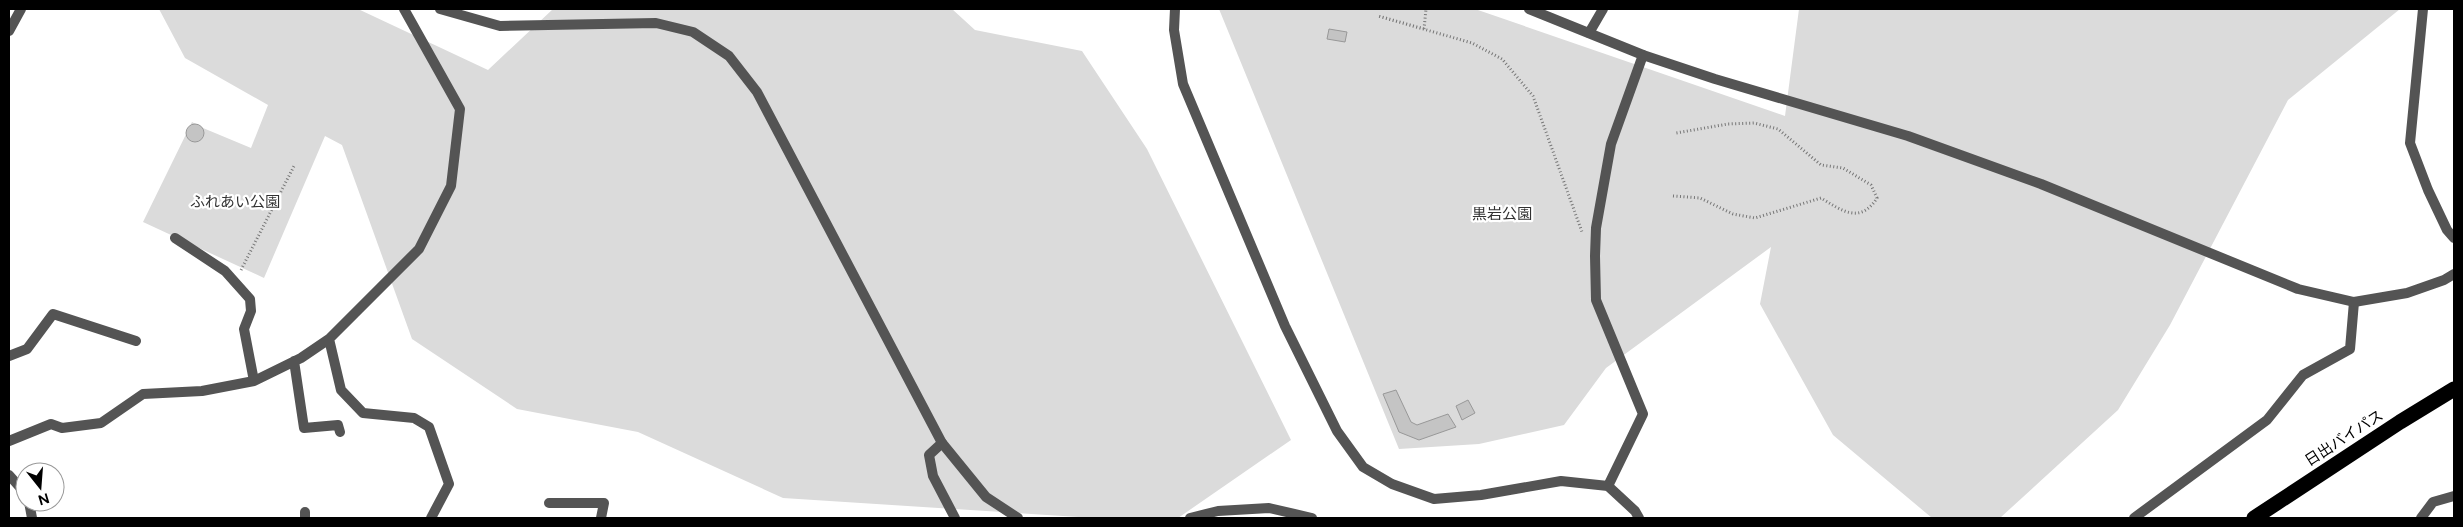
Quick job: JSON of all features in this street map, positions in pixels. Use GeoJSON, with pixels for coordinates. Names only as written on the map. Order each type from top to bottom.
{"type":"FeatureCollection","features":[{"type":"Feature","properties":{"kind":"highway","name":"日出バイパス"},"geometry":{"type":"LineString","coordinates":[[2254,518],[2400,422],[2454,389]]}},
{"type":"Feature","properties":{"kind":"street"},"geometry":{"type":"LineString","coordinates":[[9,31],[21,9]]}},
{"type":"Feature","properties":{"kind":"street"},"geometry":{"type":"LineString","coordinates":[[9,442],[51,424],[62,428],[101,423],[143,394],[202,391],[254,381],[294,361],[329,339],[419,250],[451,186],[460,109],[404,9]]}},
{"type":"Feature","properties":{"kind":"street"},"geometry":{"type":"LineString","coordinates":[[440,9],[500,26],[656,23],[693,32],[729,56],[757,92],[942,443],[986,497],[1018,518]]}},
{"type":"Feature","properties":{"kind":"street"},"geometry":{"type":"LineString","coordinates":[[1175,9],[1174,30],[1183,84],[1285,326],[1337,431],[1363,467],[1392,484],[1434,499],[1481,495],[1561,481],[1608,486],[1635,511],[1639,518]]}},
{"type":"Feature","properties":{"kind":"street"},"geometry":{"type":"LineString","coordinates":[[1529,9],[1643,54],[1715,79],[1908,136],[2059,192],[2298,288],[2354,302],[2407,293],[2444,280],[2454,274]]}},
{"type":"Feature","properties":{"kind":"street"},"geometry":{"type":"LineString","coordinates":[[1589,33],[1603,9]]}},
{"type":"Feature","properties":{"kind":"street"},"geometry":{"type":"LineString","coordinates":[[2423,9],[2410,143],[2428,190],[2447,230],[2454,238]]}},
{"type":"Feature","properties":{"kind":"street"},"geometry":{"type":"LineString","coordinates":[[1608,486],[1625,447],[1643,414],[1596,300],[1596,228],[1611,144],[1643,54]]}},
{"type":"Feature","properties":{"kind":"street"},"geometry":{"type":"LineString","coordinates":[[176,238],[225,271],[250,299],[251,311],[244,329],[254,381]]}},
{"type":"Feature","properties":{"kind":"street"},"geometry":{"type":"LineString","coordinates":[[2134,518],[2267,420],[2303,375],[2350,349],[2354,302]]}},
{"type":"Feature","properties":{"kind":"street"},"geometry":{"type":"LineString","coordinates":[[9,356],[27,349],[53,314],[136,341]]}},
{"type":"Feature","properties":{"kind":"street"},"geometry":{"type":"LineString","coordinates":[[329,339],[341,390],[363,413],[414,418],[429,427],[448,484],[431,518]]}},
{"type":"Feature","properties":{"kind":"street"},"geometry":{"type":"LineString","coordinates":[[294,361],[304,428],[338,425],[340,432]]}},
{"type":"Feature","properties":{"kind":"street"},"geometry":{"type":"LineString","coordinates":[[942,443],[929,455],[933,476],[955,518]]}},
{"type":"Feature","properties":{"kind":"street"},"geometry":{"type":"LineString","coordinates":[[2422,518],[2433,502],[2454,496]]}},
{"type":"Feature","properties":{"kind":"street"},"geometry":{"type":"LineString","coordinates":[[549,503],[604,503],[601,518]]}},
{"type":"Feature","properties":{"kind":"street"},"geometry":{"type":"LineString","coordinates":[[1190,518],[1218,511],[1269,508],[1312,518]]}},
{"type":"Feature","properties":{"kind":"path"},"geometry":{"type":"LineString","coordinates":[[1424,29],[1426,9]]}},
{"type":"Feature","properties":{"kind":"path"},"geometry":{"type":"LineString","coordinates":[[1415,26],[1378,16],[1472,44],[1502,59],[1533,96],[1585,240]]}},
{"type":"Feature","properties":{"kind":"path"},"geometry":{"type":"LineString","coordinates":[[1673,196],[1700,198],[1733,214],[1755,218],[1821,198],[1846,213],[1858,214],[1868,210],[1877,198],[1871,185],[1843,168],[1821,165],[1778,130],[1754,123],[1728,124],[1676,133]]}},
{"type":"Feature","properties":{"kind":"path"},"geometry":{"type":"LineString","coordinates":[[249,252],[294,166]]}},
{"type":"Feature","properties":{"kind":"green space","name":"ふれあい公園"},"geometry":{"type":"Polygon","coordinates":[[[159,9],[358,9],[488,70],[553,9],[952,9],[975,30],[1082,51],[1147,149],[1291,440],[1178,518],[1094,518],[783,498],[638,432],[517,409],[412,339],[342,145],[325,136],[264,278],[143,222],[192,122],[251,148],[268,105],[185,58],[159,9]]]}},
{"type":"Feature","properties":{"kind":"green space","name":"黒岩公園"},"geometry":{"type":"Polygon","coordinates":[[[1219,9],[1475,9],[1785,116],[1799,9],[2400,9],[2288,100],[2170,325],[2118,410],[2000,518],[1932,518],[1833,435],[1760,304],[1771,247],[1606,368],[1564,425],[1479,444],[1399,449],[1219,9]]]}},
{"type":"Feature","properties":{"kind":"building"},"geometry":{"type":"Polygon","coordinates":[[[1329,29],[1347,32],[1345,42],[1327,39],[1329,29]]]}},
{"type":"Feature","properties":{"kind":"building"},"geometry":{"type":"Polygon","coordinates":[[[195,124],[201,127],[204,133],[201,139],[195,142],[189,139],[186,133],[189,127],[195,124]]]}},
{"type":"Feature","properties":{"kind":"building"},"geometry":{"type":"Polygon","coordinates":[[[1396,390],[1411,422],[1417,425],[1448,414],[1456,427],[1419,440],[1399,432],[1383,394],[1396,390]]]}},
{"type":"Feature","properties":{"kind":"building"},"geometry":{"type":"Polygon","coordinates":[[[1468,400],[1475,413],[1462,420],[1456,406],[1468,400]]]}}]}
